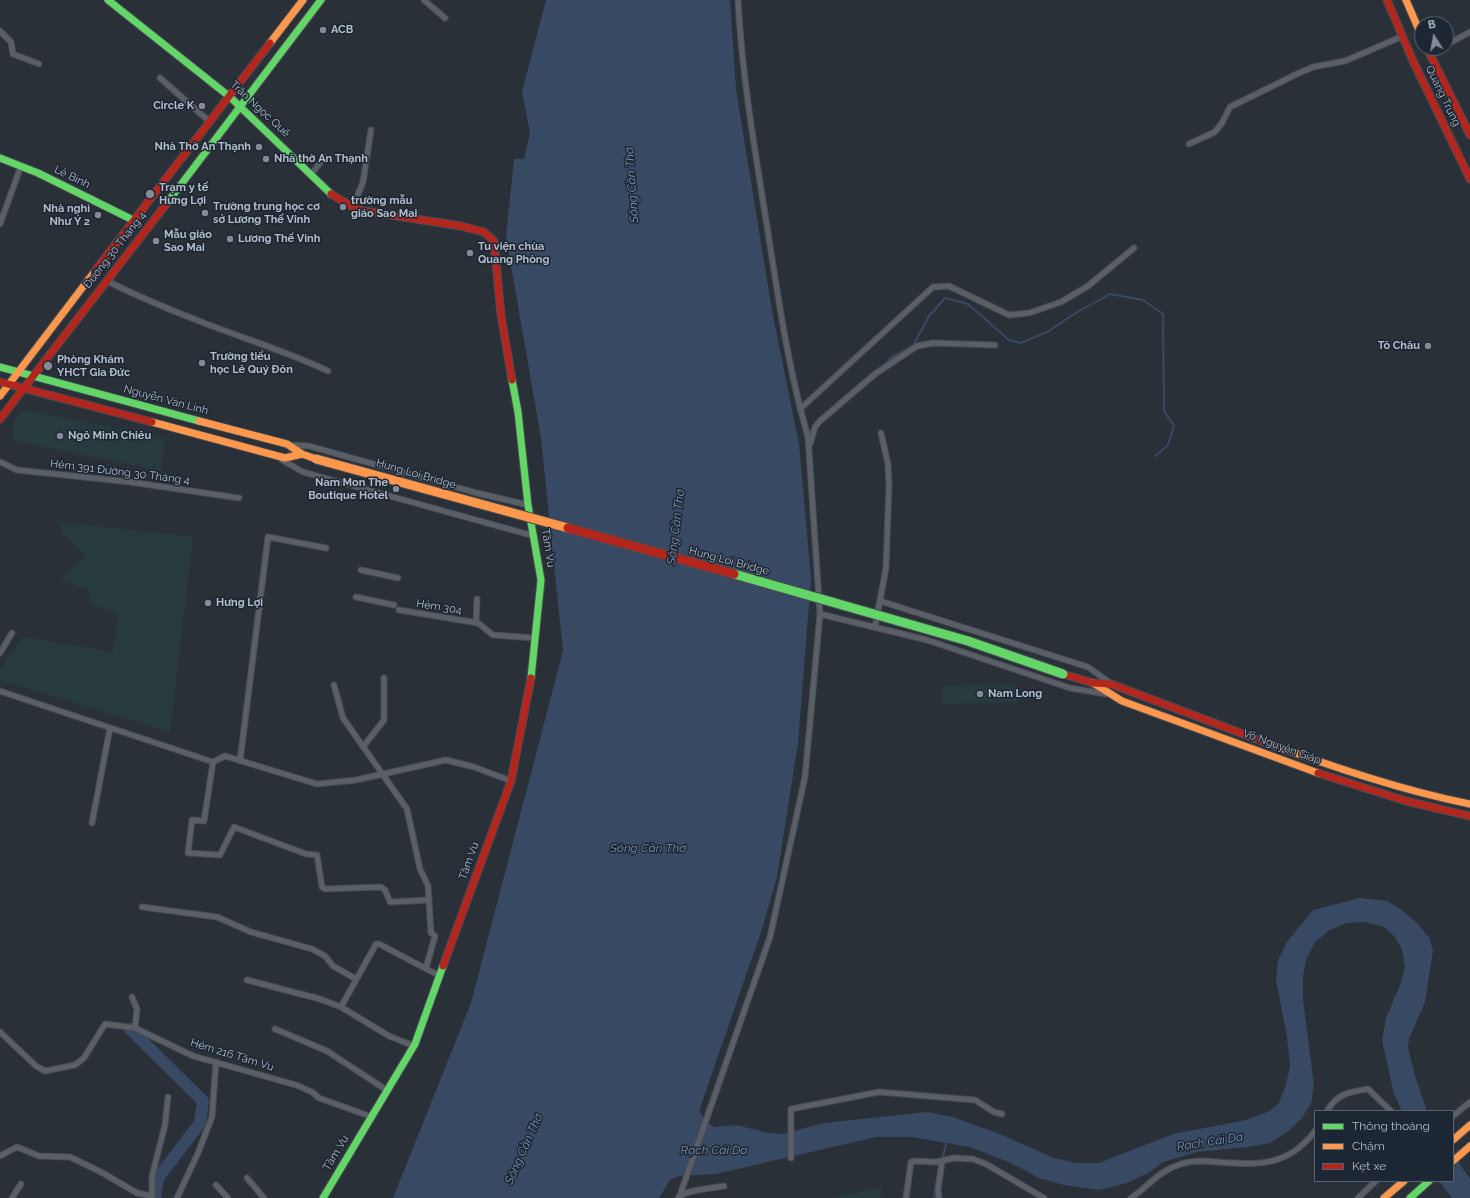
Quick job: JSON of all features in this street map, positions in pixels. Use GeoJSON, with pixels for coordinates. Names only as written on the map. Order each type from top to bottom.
{"type":"FeatureCollection","features":[{"type":"Feature","properties":{"kind":"main road","name":"Trần Ngọc Quế"},"geometry":{"type":"LineString","coordinates":[[108,0],[230,97],[331,194],[358,210],[475,229],[484,232],[494,241]]}},
{"type":"Feature","properties":{"kind":"main road","name":"Đường 30 Tháng 4"},"geometry":{"type":"LineString","coordinates":[[0,396],[4,383],[18,372],[303,0]]}},
{"type":"Feature","properties":{"kind":"main road","name":"Đường 30 Tháng 4"},"geometry":{"type":"LineString","coordinates":[[0,419],[34,377],[241,107],[321,0]]}},
{"type":"Feature","properties":{"kind":"main road","name":"Quang Trung"},"geometry":{"type":"LineString","coordinates":[[1388,0],[1403,36],[1470,179]]}},
{"type":"Feature","properties":{"kind":"main road"},"geometry":{"type":"LineString","coordinates":[[1406,0],[1414,18]]}},
{"type":"Feature","properties":{"kind":"main road","name":"Quang Trung"},"geometry":{"type":"LineString","coordinates":[[1431,56],[1470,135]]}},
{"type":"Feature","properties":{"kind":"main road","name":"Lê Bình"},"geometry":{"type":"LineString","coordinates":[[0,158],[21,166],[133,220]]}},
{"type":"Feature","properties":{"kind":"main road","name":"Tầm Vu"},"geometry":{"type":"LineString","coordinates":[[323,1198],[414,1046],[511,780],[533,670],[541,580],[528,505],[518,412],[501,315],[494,241]]}},
{"type":"Feature","properties":{"kind":"main road","name":"Nguyễn Văn Linh"},"geometry":{"type":"LineString","coordinates":[[0,367],[287,444],[302,454],[316,459]]}},
{"type":"Feature","properties":{"kind":"main road","name":"Nguyễn Văn Linh"},"geometry":{"type":"LineString","coordinates":[[4,383],[285,458],[302,454]]}},
{"type":"Feature","properties":{"kind":"main road","name":"Hung Loi Bridge"},"geometry":{"type":"LineString","coordinates":[[316,459],[854,607],[968,641],[1063,674]]}},
{"type":"Feature","properties":{"kind":"main road","name":"Võ Nguyên Giáp"},"geometry":{"type":"LineString","coordinates":[[1063,674],[1093,683],[1111,684],[1364,778],[1410,791],[1470,804]]}},
{"type":"Feature","properties":{"kind":"main road","name":"Võ Nguyên Giáp"},"geometry":{"type":"LineString","coordinates":[[1093,683],[1109,694],[1214,736],[1348,784],[1406,801],[1470,816]]}},
{"type":"Feature","properties":{"kind":"main road"},"geometry":{"type":"LineString","coordinates":[[1214,736],[1218,725]]}},
{"type":"Feature","properties":{"kind":"main road"},"geometry":{"type":"LineString","coordinates":[[1454,1139],[1470,1125]]}},
{"type":"Feature","properties":{"kind":"main road"},"geometry":{"type":"LineString","coordinates":[[1454,1160],[1470,1146]]}},
{"type":"Feature","properties":{"kind":"main road"},"geometry":{"type":"LineString","coordinates":[[1384,1198],[1403,1182]]}},
{"type":"Feature","properties":{"kind":"main road"},"geometry":{"type":"LineString","coordinates":[[1410,1198],[1428,1182]]}},
{"type":"Feature","properties":{"kind":"street"},"geometry":{"type":"LineString","coordinates":[[424,0],[445,18]]}},
{"type":"Feature","properties":{"kind":"street"},"geometry":{"type":"LineString","coordinates":[[679,1196],[772,929],[805,777],[820,614],[808,437],[800,409],[778,296],[754,143],[740,32],[738,0]]}},
{"type":"Feature","properties":{"kind":"street"},"geometry":{"type":"LineString","coordinates":[[0,31],[11,42],[13,54],[39,64]]}},
{"type":"Feature","properties":{"kind":"street"},"geometry":{"type":"LineString","coordinates":[[1454,41],[1470,32]]}},
{"type":"Feature","properties":{"kind":"street"},"geometry":{"type":"LineString","coordinates":[[1189,144],[1209,135],[1219,128],[1230,108],[1298,73],[1313,67],[1345,61],[1403,36]]}},
{"type":"Feature","properties":{"kind":"street"},"geometry":{"type":"LineString","coordinates":[[160,78],[210,122]]}},
{"type":"Feature","properties":{"kind":"street"},"geometry":{"type":"LineString","coordinates":[[353,207],[363,182],[371,130]]}},
{"type":"Feature","properties":{"kind":"street"},"geometry":{"type":"LineString","coordinates":[[311,175],[324,157]]}},
{"type":"Feature","properties":{"kind":"street"},"geometry":{"type":"LineString","coordinates":[[0,224],[21,166]]}},
{"type":"Feature","properties":{"kind":"street"},"geometry":{"type":"LineString","coordinates":[[800,409],[933,287],[949,286],[1009,315],[1029,313],[1061,302],[1088,286],[1134,248]]}},
{"type":"Feature","properties":{"kind":"street"},"geometry":{"type":"LineString","coordinates":[[107,281],[156,304],[200,322],[296,356],[328,371]]}},
{"type":"Feature","properties":{"kind":"street"},"geometry":{"type":"LineString","coordinates":[[809,447],[815,427],[820,421],[875,374],[916,346],[933,343],[994,345]]}},
{"type":"Feature","properties":{"kind":"street"},"geometry":{"type":"LineString","coordinates":[[875,627],[886,568],[889,485],[888,464],[881,432]]}},
{"type":"Feature","properties":{"kind":"street"},"geometry":{"type":"LineString","coordinates":[[287,444],[309,446],[477,493],[528,505]]}},
{"type":"Feature","properties":{"kind":"street"},"geometry":{"type":"LineString","coordinates":[[274,455],[303,472],[534,536]]}},
{"type":"Feature","properties":{"kind":"street","name":"Hẻm 391 Đường 30 Tháng 4"},"geometry":{"type":"LineString","coordinates":[[0,462],[17,470],[130,482],[239,498]]}},
{"type":"Feature","properties":{"kind":"street"},"geometry":{"type":"LineString","coordinates":[[240,761],[268,537],[326,548]]}},
{"type":"Feature","properties":{"kind":"street"},"geometry":{"type":"LineString","coordinates":[[361,570],[398,578]]}},
{"type":"Feature","properties":{"kind":"street"},"geometry":{"type":"LineString","coordinates":[[356,597],[394,605]]}},
{"type":"Feature","properties":{"kind":"street","name":"Hẻm 304"},"geometry":{"type":"LineString","coordinates":[[476,623],[477,599]]}},
{"type":"Feature","properties":{"kind":"street"},"geometry":{"type":"LineString","coordinates":[[880,601],[1088,667],[1111,684]]}},
{"type":"Feature","properties":{"kind":"street","name":"Hẻm 304"},"geometry":{"type":"LineString","coordinates":[[399,610],[476,623],[493,635],[535,638]]}},
{"type":"Feature","properties":{"kind":"street"},"geometry":{"type":"LineString","coordinates":[[820,614],[926,640],[1070,688],[1109,694]]}},
{"type":"Feature","properties":{"kind":"street"},"geometry":{"type":"LineString","coordinates":[[0,653],[12,633]]}},
{"type":"Feature","properties":{"kind":"street"},"geometry":{"type":"LineString","coordinates":[[363,747],[384,720],[384,678]]}},
{"type":"Feature","properties":{"kind":"street"},"geometry":{"type":"LineString","coordinates":[[334,684],[342,718],[407,809],[420,869],[428,886],[431,933],[435,936],[426,968]]}},
{"type":"Feature","properties":{"kind":"street"},"geometry":{"type":"LineString","coordinates":[[0,691],[213,762],[225,756],[317,784],[334,783],[383,775],[424,764],[446,760],[474,767],[511,780]]}},
{"type":"Feature","properties":{"kind":"street"},"geometry":{"type":"LineString","coordinates":[[92,823],[110,728]]}},
{"type":"Feature","properties":{"kind":"street"},"geometry":{"type":"LineString","coordinates":[[213,762],[204,821],[192,820],[188,852],[220,855],[234,827],[306,854],[317,856],[322,887],[325,889],[381,888],[385,890],[390,902],[429,900]]}},
{"type":"Feature","properties":{"kind":"street"},"geometry":{"type":"LineString","coordinates":[[142,907],[217,917],[251,932],[312,949],[325,956],[333,966],[356,979]]}},
{"type":"Feature","properties":{"kind":"street"},"geometry":{"type":"LineString","coordinates":[[342,1007],[376,944],[379,944],[440,976]]}},
{"type":"Feature","properties":{"kind":"street"},"geometry":{"type":"LineString","coordinates":[[247,980],[320,999],[342,1007],[389,1036],[414,1046]]}},
{"type":"Feature","properties":{"kind":"street"},"geometry":{"type":"LineString","coordinates":[[132,997],[138,1009],[135,1028]]}},
{"type":"Feature","properties":{"kind":"street","name":"Hẻm 216 Tầm Vu"},"geometry":{"type":"LineString","coordinates":[[0,1032],[8,1038],[21,1054],[36,1066],[45,1070],[75,1065],[84,1058],[105,1024],[135,1028],[194,1056],[296,1084],[312,1092],[319,1098],[372,1117]]}},
{"type":"Feature","properties":{"kind":"street"},"geometry":{"type":"LineString","coordinates":[[275,1029],[327,1051],[388,1091]]}},
{"type":"Feature","properties":{"kind":"street"},"geometry":{"type":"LineString","coordinates":[[177,1198],[198,1153],[212,1117],[216,1062]]}},
{"type":"Feature","properties":{"kind":"street"},"geometry":{"type":"LineString","coordinates":[[1328,1110],[1333,1101],[1338,1096],[1368,1089],[1390,1110]]}},
{"type":"Feature","properties":{"kind":"street"},"geometry":{"type":"LineString","coordinates":[[791,1158],[792,1109],[879,1092],[977,1100],[994,1112],[1002,1114]]}},
{"type":"Feature","properties":{"kind":"street"},"geometry":{"type":"LineString","coordinates":[[0,1156],[17,1147],[39,1156],[70,1157],[101,1172],[137,1193],[152,1197],[152,1176],[165,1125],[168,1097]]}},
{"type":"Feature","properties":{"kind":"street"},"geometry":{"type":"LineString","coordinates":[[1454,1115],[1470,1102]]}},
{"type":"Feature","properties":{"kind":"street"},"geometry":{"type":"LineString","coordinates":[[1131,1198],[1159,1174],[1182,1164],[1194,1162],[1262,1164],[1280,1160],[1305,1143],[1314,1131]]}},
{"type":"Feature","properties":{"kind":"street"},"geometry":{"type":"LineString","coordinates":[[906,1198],[911,1162],[942,1162],[954,1158],[973,1159],[986,1164],[1044,1198]]}},
{"type":"Feature","properties":{"kind":"street"},"geometry":{"type":"LineString","coordinates":[[939,1198],[938,1189],[942,1162]]}},
{"type":"Feature","properties":{"kind":"street"},"geometry":{"type":"LineString","coordinates":[[247,1178],[264,1198]]}},
{"type":"Feature","properties":{"kind":"street"},"geometry":{"type":"LineString","coordinates":[[1358,1198],[1375,1182]]}},
{"type":"Feature","properties":{"kind":"street"},"geometry":{"type":"LineString","coordinates":[[12,1198],[21,1184]]}},
{"type":"Feature","properties":{"kind":"street"},"geometry":{"type":"LineString","coordinates":[[216,1185],[228,1198]]}},
{"type":"Feature","properties":{"kind":"street"},"geometry":{"type":"LineString","coordinates":[[679,1196],[724,1186]]}},
{"type":"Feature","properties":{"kind":"green space"},"geometry":{"type":"Polygon","coordinates":[[[27,410],[165,439],[161,471],[14,441],[14,422],[18,415],[27,410]]]}},
{"type":"Feature","properties":{"kind":"green space"},"geometry":{"type":"Polygon","coordinates":[[[61,522],[193,537],[170,732],[0,680],[0,669],[23,637],[113,652],[119,613],[89,604],[91,591],[60,579],[86,556],[62,533],[61,522]]]}},
{"type":"Feature","properties":{"kind":"green space","name":"Nam Long"},"geometry":{"type":"Polygon","coordinates":[[[1017,684],[1018,702],[942,704],[942,686],[1017,684]]]}},
{"type":"Feature","properties":{"kind":"green space"},"geometry":{"type":"Polygon","coordinates":[[[882,1187],[880,1198],[833,1198],[882,1187]]]}},
{"type":"Feature","properties":{"kind":"water","name":"Sông Cần Thơ"},"geometry":{"type":"Polygon","coordinates":[[[546,0],[730,0],[736,89],[772,311],[799,444],[811,579],[798,743],[777,877],[761,932],[701,1105],[700,1112],[705,1121],[714,1127],[736,1125],[769,1133],[783,1134],[823,1123],[928,1112],[953,1117],[1002,1135],[1054,1158],[1076,1163],[1099,1163],[1173,1134],[1246,1120],[1270,1111],[1279,1103],[1286,1085],[1290,1066],[1287,1037],[1276,980],[1278,961],[1286,943],[1313,910],[1360,898],[1387,901],[1403,911],[1418,924],[1429,937],[1433,950],[1425,1002],[1409,1039],[1408,1048],[1415,1076],[1427,1110],[1402,1110],[1394,1094],[1382,1041],[1386,1018],[1400,985],[1405,967],[1402,949],[1394,936],[1384,927],[1365,922],[1347,923],[1330,930],[1315,942],[1306,960],[1303,977],[1303,1000],[1314,1085],[1311,1104],[1301,1119],[1287,1132],[1270,1143],[1248,1147],[1197,1152],[1163,1162],[1150,1172],[1127,1183],[1099,1190],[1064,1185],[1039,1178],[1011,1163],[970,1147],[912,1137],[876,1137],[716,1174],[680,1176],[671,1179],[659,1198],[393,1198],[471,1003],[563,651],[541,438],[506,237],[514,159],[524,159],[530,133],[522,92],[546,0]]]}},
{"type":"Feature","properties":{"kind":"water"},"geometry":{"type":"Polygon","coordinates":[[[1454,1155],[1470,1179],[1470,1198],[1452,1198],[1440,1182],[1454,1182],[1454,1155]]]}},
{"type":"Feature","properties":{"kind":"waterway"},"geometry":{"type":"LineString","coordinates":[[884,365],[892,357],[913,346],[929,316],[945,298],[968,304],[1009,340],[1021,343],[1049,331],[1074,314],[1110,294],[1143,300],[1163,314],[1164,411],[1174,426],[1168,445],[1155,456]]}},
{"type":"Feature","properties":{"kind":"waterway"},"geometry":{"type":"LineString","coordinates":[[130,1029],[203,1101],[200,1123],[158,1178],[155,1198]]}},
{"type":"Feature","properties":{"kind":"waterway"},"geometry":{"type":"LineString","coordinates":[[942,1160],[947,1141]]}},
{"type":"Feature","properties":{"kind":"waterway"},"geometry":{"type":"LineString","coordinates":[[934,1198],[936,1183]]}},
{"type":"Feature","properties":{"kind":"traffic: fast"},"geometry":{"type":"LineString","coordinates":[[108,0],[230,97],[331,194]]}},
{"type":"Feature","properties":{"kind":"traffic: fast"},"geometry":{"type":"LineString","coordinates":[[167,203],[321,0]]}},
{"type":"Feature","properties":{"kind":"traffic: fast"},"geometry":{"type":"LineString","coordinates":[[0,158],[38,173],[133,220]]}},
{"type":"Feature","properties":{"kind":"traffic: fast"},"geometry":{"type":"LineString","coordinates":[[0,367],[199,421]]}},
{"type":"Feature","properties":{"kind":"traffic: fast"},"geometry":{"type":"LineString","coordinates":[[512,380],[518,412],[528,505],[541,580],[531,678]]}},
{"type":"Feature","properties":{"kind":"traffic: fast"},"geometry":{"type":"LineString","coordinates":[[734,574],[968,641],[1063,674]]}},
{"type":"Feature","properties":{"kind":"traffic: fast"},"geometry":{"type":"LineString","coordinates":[[323,1198],[415,1044],[443,966]]}},
{"type":"Feature","properties":{"kind":"traffic: fast"},"geometry":{"type":"LineString","coordinates":[[1410,1198],[1428,1182]]}},
{"type":"Feature","properties":{"kind":"traffic: slow"},"geometry":{"type":"LineString","coordinates":[[270,43],[303,0]]}},
{"type":"Feature","properties":{"kind":"traffic: slow"},"geometry":{"type":"LineString","coordinates":[[1406,0],[1414,18]]}},
{"type":"Feature","properties":{"kind":"traffic: slow"},"geometry":{"type":"LineString","coordinates":[[0,396],[95,271]]}},
{"type":"Feature","properties":{"kind":"traffic: slow"},"geometry":{"type":"LineString","coordinates":[[199,421],[287,444],[302,454],[316,459]]}},
{"type":"Feature","properties":{"kind":"traffic: slow"},"geometry":{"type":"LineString","coordinates":[[152,422],[285,458],[302,454]]}},
{"type":"Feature","properties":{"kind":"traffic: slow"},"geometry":{"type":"LineString","coordinates":[[316,459],[568,528]]}},
{"type":"Feature","properties":{"kind":"traffic: slow"},"geometry":{"type":"LineString","coordinates":[[1093,683],[1122,701],[1318,773]]}},
{"type":"Feature","properties":{"kind":"traffic: slow"},"geometry":{"type":"LineString","coordinates":[[1267,743],[1393,785],[1470,804]]}},
{"type":"Feature","properties":{"kind":"traffic: slow"},"geometry":{"type":"LineString","coordinates":[[1454,1139],[1470,1125]]}},
{"type":"Feature","properties":{"kind":"traffic: slow"},"geometry":{"type":"LineString","coordinates":[[1454,1160],[1470,1146]]}},
{"type":"Feature","properties":{"kind":"traffic: slow"},"geometry":{"type":"LineString","coordinates":[[1384,1198],[1403,1182]]}},
{"type":"Feature","properties":{"kind":"traffic: jam"},"geometry":{"type":"LineString","coordinates":[[1387,0],[1413,61],[1470,179]]}},
{"type":"Feature","properties":{"kind":"traffic: jam"},"geometry":{"type":"LineString","coordinates":[[95,271],[270,43]]}},
{"type":"Feature","properties":{"kind":"traffic: jam"},"geometry":{"type":"LineString","coordinates":[[1431,56],[1470,135]]}},
{"type":"Feature","properties":{"kind":"traffic: jam"},"geometry":{"type":"LineString","coordinates":[[331,194],[358,210],[461,226],[484,232],[494,241],[501,315],[512,380]]}},
{"type":"Feature","properties":{"kind":"traffic: jam"},"geometry":{"type":"LineString","coordinates":[[0,419],[167,203]]}},
{"type":"Feature","properties":{"kind":"traffic: jam"},"geometry":{"type":"LineString","coordinates":[[0,382],[152,422]]}},
{"type":"Feature","properties":{"kind":"traffic: jam"},"geometry":{"type":"LineString","coordinates":[[568,528],[734,574]]}},
{"type":"Feature","properties":{"kind":"traffic: jam"},"geometry":{"type":"LineString","coordinates":[[1063,674],[1093,683],[1111,684],[1267,743]]}},
{"type":"Feature","properties":{"kind":"traffic: jam"},"geometry":{"type":"LineString","coordinates":[[443,966],[511,781],[531,678]]}},
{"type":"Feature","properties":{"kind":"traffic: jam"},"geometry":{"type":"LineString","coordinates":[[1318,773],[1406,801],[1470,816]]}},
{"type":"Feature","properties":{"kind":"place","name":"ACB"},"geometry":{"type":"Point","coordinates":[323,30]}},
{"type":"Feature","properties":{"kind":"place","name":"Circle K"},"geometry":{"type":"Point","coordinates":[202,106]}},
{"type":"Feature","properties":{"kind":"place","name":"Nhà Thờ An Thạnh"},"geometry":{"type":"Point","coordinates":[259,147]}},
{"type":"Feature","properties":{"kind":"place","name":"Nhà thờ An Thạnh"},"geometry":{"type":"Point","coordinates":[266,159]}},
{"type":"Feature","properties":{"kind":"place","name":"Trạm y tế Hưng Lợi"},"geometry":{"type":"Point","coordinates":[150,194]}},
{"type":"Feature","properties":{"kind":"place","name":"trường mẫu giáo Sao Mai"},"geometry":{"type":"Point","coordinates":[343,207]}},
{"type":"Feature","properties":{"kind":"place","name":"Trường trung học cơ sở Lương Thế Vinh"},"geometry":{"type":"Point","coordinates":[205,213]}},
{"type":"Feature","properties":{"kind":"place","name":"Nhà nghỉ Như Ý 2"},"geometry":{"type":"Point","coordinates":[98,215]}},
{"type":"Feature","properties":{"kind":"place","name":"Lương Thế Vinh"},"geometry":{"type":"Point","coordinates":[230,239]}},
{"type":"Feature","properties":{"kind":"place","name":"Mẫu giáo Sao Mai"},"geometry":{"type":"Point","coordinates":[156,241]}},
{"type":"Feature","properties":{"kind":"place","name":"Tu viện chùa Quang Phòng"},"geometry":{"type":"Point","coordinates":[470,253]}},
{"type":"Feature","properties":{"kind":"place","name":"Tô Châu"},"geometry":{"type":"Point","coordinates":[1428,346]}},
{"type":"Feature","properties":{"kind":"place","name":"Trường tiểu học Lê Quý Đôn"},"geometry":{"type":"Point","coordinates":[202,363]}},
{"type":"Feature","properties":{"kind":"place","name":"Phòng Khám YHCT Gia Đức"},"geometry":{"type":"Point","coordinates":[48,366]}},
{"type":"Feature","properties":{"kind":"place","name":"Ngô Minh Chiêu"},"geometry":{"type":"Point","coordinates":[60,436]}},
{"type":"Feature","properties":{"kind":"place","name":"Nam Mon The Boutique Hotel"},"geometry":{"type":"Point","coordinates":[396,489]}},
{"type":"Feature","properties":{"kind":"place","name":"Hưng Lợi"},"geometry":{"type":"Point","coordinates":[208,603]}},
{"type":"Feature","properties":{"kind":"place","name":"Nam Long"},"geometry":{"type":"Point","coordinates":[980,694]}},
{"type":"Feature","properties":{"kind":"water label","name":"Rạch Cái Da"},"geometry":{"type":"Point","coordinates":[1210,1142]}},
{"type":"Feature","properties":{"kind":"water label","name":"Rạch Cái Da"},"geometry":{"type":"Point","coordinates":[714,1150]}}]}
